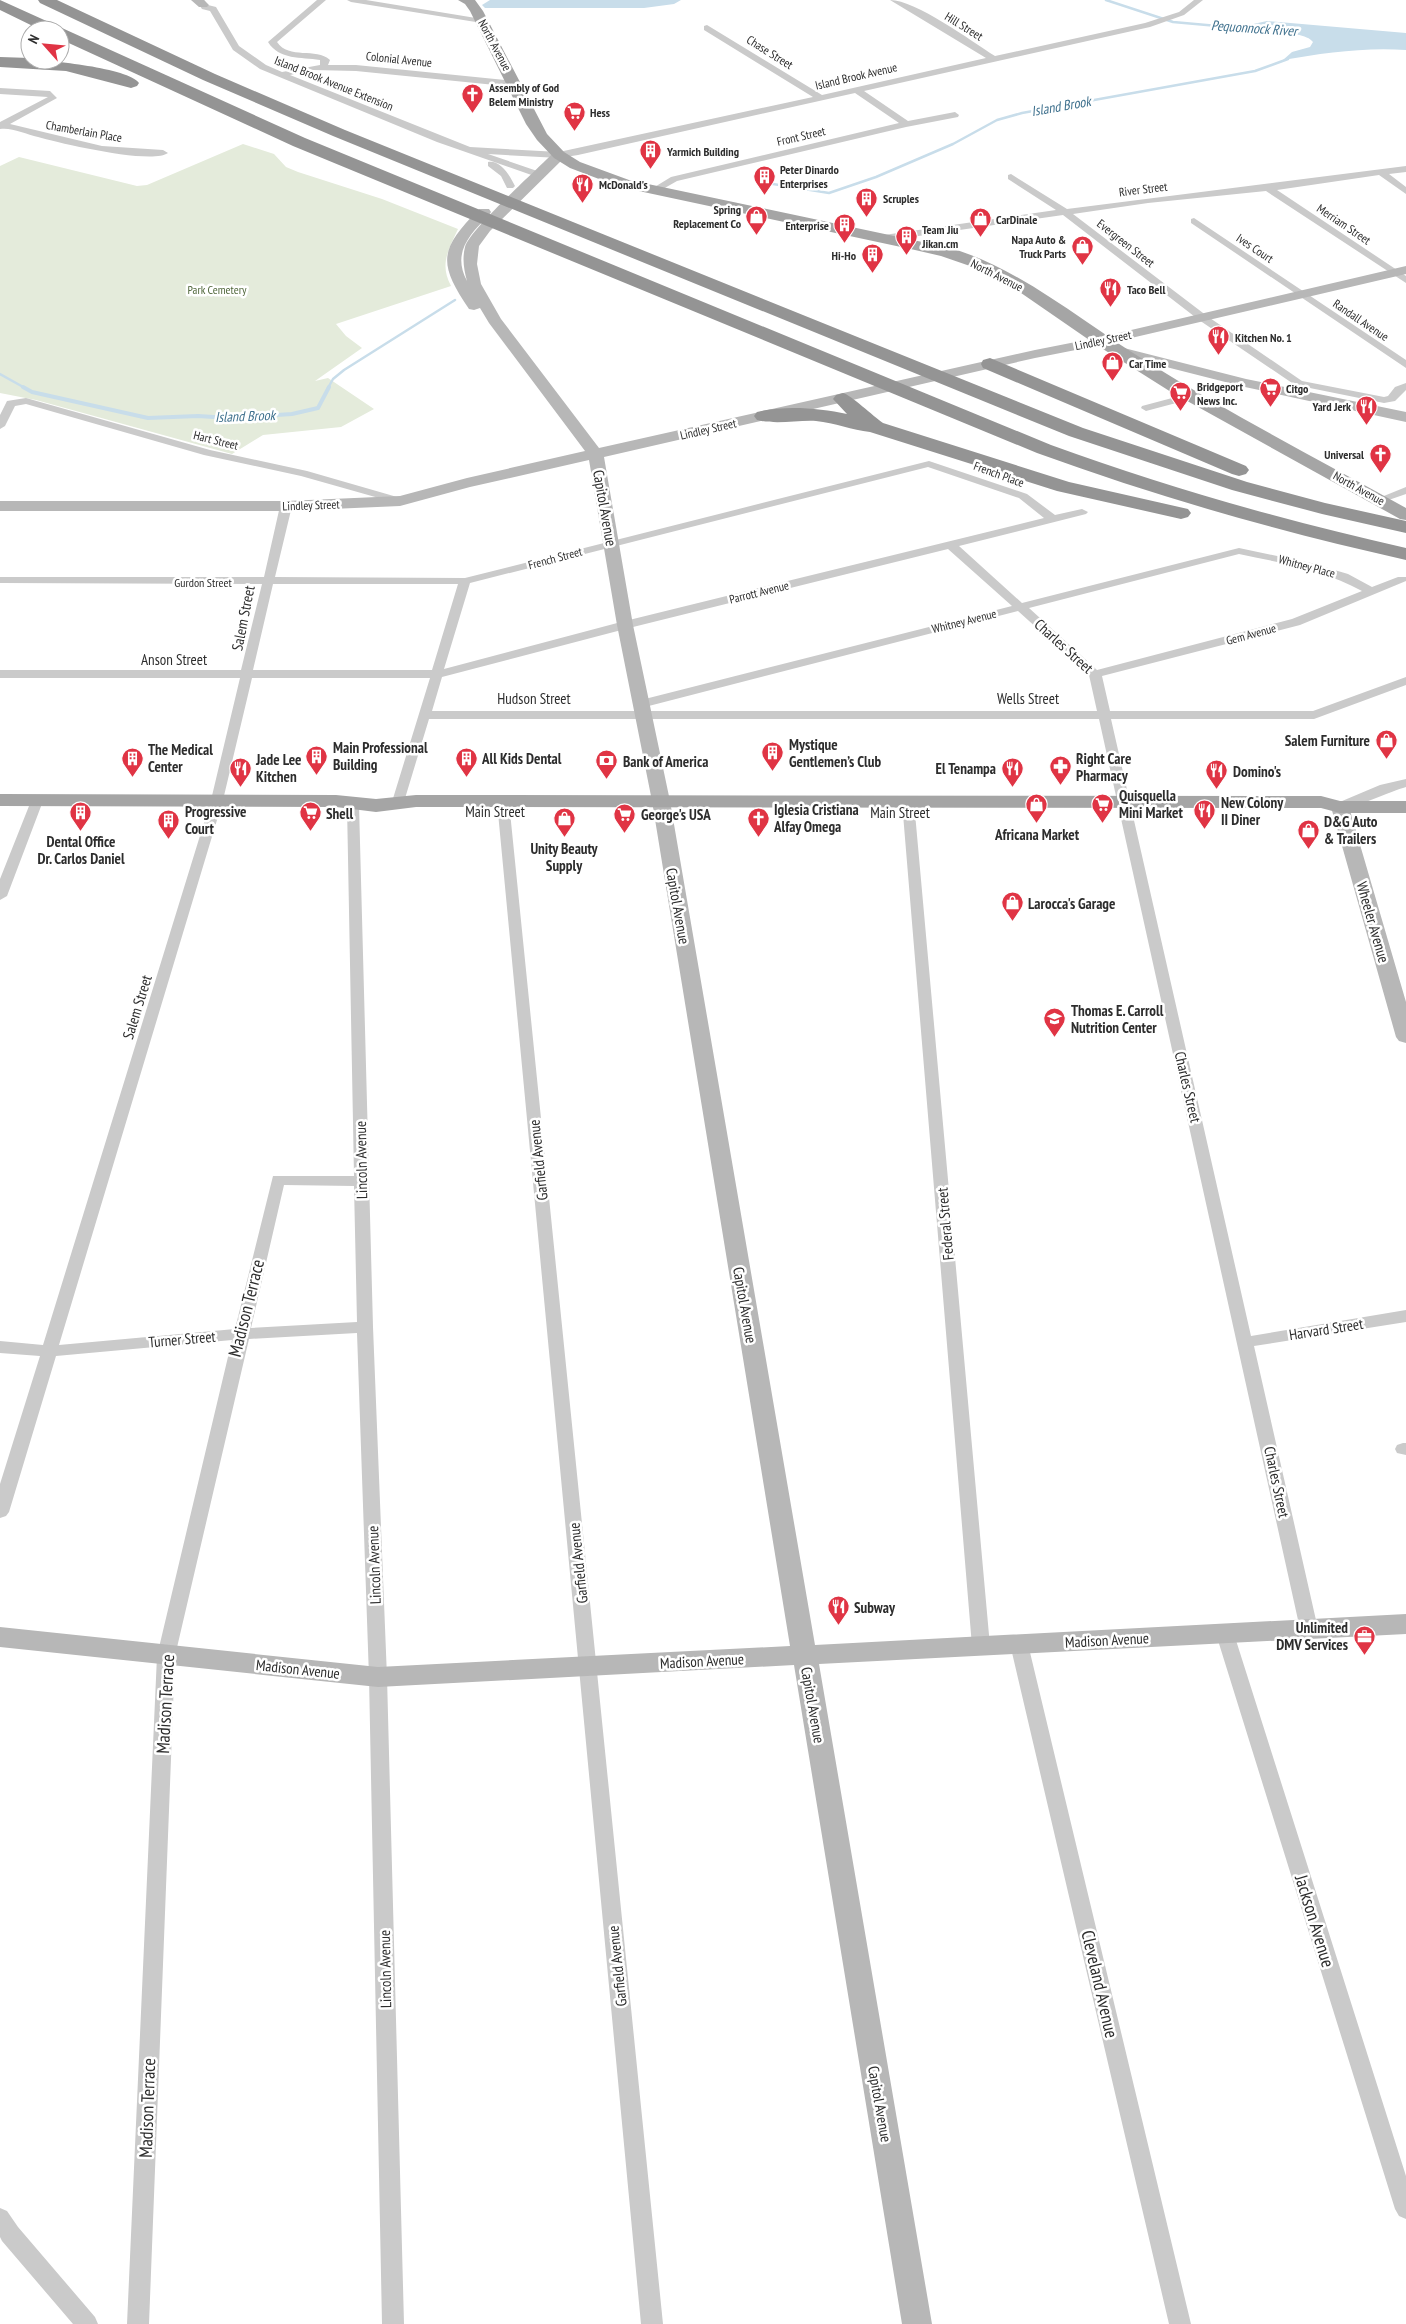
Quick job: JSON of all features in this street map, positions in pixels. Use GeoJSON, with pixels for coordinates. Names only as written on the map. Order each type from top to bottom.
{"type":"FeatureCollection","features":[{"type":"Feature","properties":{"kind":"highway"},"geometry":{"type":"LineString","coordinates":[[45,0],[272,104],[1076,432],[1175,467],[1284,498],[1405,523]]}},
{"type":"Feature","properties":{"kind":"highway"},"geometry":{"type":"LineString","coordinates":[[55,0],[92,22]]}},
{"type":"Feature","properties":{"kind":"highway"},"geometry":{"type":"LineString","coordinates":[[0,4],[33,20]]}},
{"type":"Feature","properties":{"kind":"highway"},"geometry":{"type":"LineString","coordinates":[[70,38],[299,142],[1052,452],[1147,486],[1300,530],[1406,554]]}},
{"type":"Feature","properties":{"kind":"highway"},"geometry":{"type":"LineString","coordinates":[[0,62],[51,64],[98,72],[252,128],[299,142]]}},
{"type":"Feature","properties":{"kind":"highway"},"geometry":{"type":"LineString","coordinates":[[990,364],[1263,480],[1405,523]]}},
{"type":"Feature","properties":{"kind":"highway"},"geometry":{"type":"LineString","coordinates":[[843,399],[855,412],[876,427]]}},
{"type":"Feature","properties":{"kind":"highway"},"geometry":{"type":"LineString","coordinates":[[764,416],[824,415],[876,427],[1083,492],[1353,551],[1404,570]]}},
{"type":"Feature","properties":{"kind":"main road","name":"North Avenue"},"geometry":{"type":"LineString","coordinates":[[473,6],[515,84],[533,124],[559,155],[594,174],[656,190],[946,252],[1003,276],[1017,283],[1101,341],[1184,392],[1380,500],[1405,523]]}},
{"type":"Feature","properties":{"kind":"main road","name":"Capitol Avenue"},"geometry":{"type":"LineString","coordinates":[[494,320],[478,312],[458,282],[452,256],[461,234],[524,171],[538,162],[559,155]]}},
{"type":"Feature","properties":{"kind":"main road","name":"Capitol Avenue"},"geometry":{"type":"LineString","coordinates":[[559,155],[540,176],[485,228],[472,246],[470,264],[474,284],[494,320],[596,455],[625,625],[662,806],[917,2324]]}},
{"type":"Feature","properties":{"kind":"main road","name":"Lindley Street"},"geometry":{"type":"LineString","coordinates":[[0,506],[286,506],[400,501],[467,483],[843,399],[990,364],[1402,274]]}},
{"type":"Feature","properties":{"kind":"main road"},"geometry":{"type":"LineString","coordinates":[[1120,351],[1204,372],[1406,417]]}},
{"type":"Feature","properties":{"kind":"main road"},"geometry":{"type":"LineString","coordinates":[[1184,392],[1190,376],[1204,372]]}},
{"type":"Feature","properties":{"kind":"main road","name":"Main Street"},"geometry":{"type":"LineString","coordinates":[[0,800],[35,806]]}},
{"type":"Feature","properties":{"kind":"main road","name":"Main Street"},"geometry":{"type":"LineString","coordinates":[[0,811],[35,806],[215,806],[337,812],[353,805],[398,805],[414,810],[503,807],[662,806],[1124,806],[1327,815],[1340,807],[1406,807]]}},
{"type":"Feature","properties":{"kind":"main road","name":"Wheeler Avenue"},"geometry":{"type":"LineString","coordinates":[[1340,807],[1406,1037]]}},
{"type":"Feature","properties":{"kind":"main road","name":"Madison Avenue"},"geometry":{"type":"LineString","coordinates":[[0,1637],[378,1677],[1406,1624]]}},
{"type":"Feature","properties":{"kind":"street","name":"Island Brook Avenue Extension"},"geometry":{"type":"LineString","coordinates":[[203,4],[217,6],[216,0]]}},
{"type":"Feature","properties":{"kind":"street"},"geometry":{"type":"LineString","coordinates":[[322,0],[277,36],[272,43],[285,52],[322,58],[326,60],[322,67]]}},
{"type":"Feature","properties":{"kind":"street"},"geometry":{"type":"LineString","coordinates":[[351,0],[473,6]]}},
{"type":"Feature","properties":{"kind":"street","name":"Hill Street"},"geometry":{"type":"LineString","coordinates":[[894,0],[933,21],[994,59]]}},
{"type":"Feature","properties":{"kind":"street","name":"Island Brook Avenue"},"geometry":{"type":"LineString","coordinates":[[559,155],[1158,21],[1191,9],[1199,0]]}},
{"type":"Feature","properties":{"kind":"street","name":"Island Brook Avenue Extension"},"geometry":{"type":"LineString","coordinates":[[203,4],[228,38],[242,53],[263,67],[468,150],[540,176]]}},
{"type":"Feature","properties":{"kind":"street","name":"Chase Street"},"geometry":{"type":"LineString","coordinates":[[707,28],[819,97]]}},
{"type":"Feature","properties":{"kind":"street","name":"Colonial Avenue"},"geometry":{"type":"LineString","coordinates":[[280,75],[302,69],[322,67],[356,68],[515,84]]}},
{"type":"Feature","properties":{"kind":"street"},"geometry":{"type":"LineString","coordinates":[[855,89],[906,124]]}},
{"type":"Feature","properties":{"kind":"street"},"geometry":{"type":"LineString","coordinates":[[0,91],[50,94],[53,98],[1,126]]}},
{"type":"Feature","properties":{"kind":"street","name":"Front Street"},"geometry":{"type":"LineString","coordinates":[[656,190],[674,179],[906,124],[954,115]]}},
{"type":"Feature","properties":{"kind":"street","name":"Chamberlain Place"},"geometry":{"type":"LineString","coordinates":[[1,126],[69,143],[148,154],[163,153]]}},
{"type":"Feature","properties":{"kind":"street","name":"Island Brook Avenue Extension"},"geometry":{"type":"LineString","coordinates":[[468,150],[559,155]]}},
{"type":"Feature","properties":{"kind":"street","name":"Island Brook Avenue Extension"},"geometry":{"type":"LineString","coordinates":[[468,150],[501,170],[510,186]]}},
{"type":"Feature","properties":{"kind":"street","name":"River Street"},"geometry":{"type":"LineString","coordinates":[[884,238],[1148,200],[1268,188],[1406,169]]}},
{"type":"Feature","properties":{"kind":"street"},"geometry":{"type":"LineString","coordinates":[[1380,172],[1406,190]]}},
{"type":"Feature","properties":{"kind":"street","name":"Evergreen Street"},"geometry":{"type":"LineString","coordinates":[[1011,177],[1065,212],[1203,318],[1299,383],[1384,400],[1390,399],[1399,389],[1406,386]]}},
{"type":"Feature","properties":{"kind":"street","name":"Merriam Street"},"geometry":{"type":"LineString","coordinates":[[1268,188],[1402,274]]}},
{"type":"Feature","properties":{"kind":"street","name":"Ives Court"},"geometry":{"type":"LineString","coordinates":[[1194,221],[1302,295]]}},
{"type":"Feature","properties":{"kind":"street","name":"Randall Avenue"},"geometry":{"type":"LineString","coordinates":[[1302,295],[1406,365]]}},
{"type":"Feature","properties":{"kind":"street"},"geometry":{"type":"LineString","coordinates":[[1146,408],[1184,392]]}},
{"type":"Feature","properties":{"kind":"street","name":"Hart Street"},"geometry":{"type":"LineString","coordinates":[[0,426],[11,403],[26,401],[208,453],[303,473],[400,501]]}},
{"type":"Feature","properties":{"kind":"street","name":"French Street"},"geometry":{"type":"LineString","coordinates":[[465,581],[929,464]]}},
{"type":"Feature","properties":{"kind":"street","name":"French Place"},"geometry":{"type":"LineString","coordinates":[[929,464],[1023,496],[1054,520]]}},
{"type":"Feature","properties":{"kind":"street"},"geometry":{"type":"LineString","coordinates":[[1380,500],[1406,490]]}},
{"type":"Feature","properties":{"kind":"street","name":"Salem Street"},"geometry":{"type":"LineString","coordinates":[[0,1512],[215,806],[247,676],[266,582],[286,506]]}},
{"type":"Feature","properties":{"kind":"street","name":"Parrott Avenue"},"geometry":{"type":"LineString","coordinates":[[438,674],[625,625],[952,546],[1082,512]]}},
{"type":"Feature","properties":{"kind":"street","name":"Charles Street"},"geometry":{"type":"LineString","coordinates":[[952,546],[1096,674],[1309,1629]]}},
{"type":"Feature","properties":{"kind":"street","name":"Whitney Avenue"},"geometry":{"type":"LineString","coordinates":[[642,709],[689,691],[1239,551]]}},
{"type":"Feature","properties":{"kind":"street","name":"Whitney Place"},"geometry":{"type":"LineString","coordinates":[[1239,551],[1307,565],[1344,576],[1371,592]]}},
{"type":"Feature","properties":{"kind":"street","name":"Gem Avenue"},"geometry":{"type":"LineString","coordinates":[[1096,674],[1296,622],[1371,592],[1404,570]]}},
{"type":"Feature","properties":{"kind":"street","name":"Gurdon Street"},"geometry":{"type":"LineString","coordinates":[[0,580],[465,581]]}},
{"type":"Feature","properties":{"kind":"street"},"geometry":{"type":"LineString","coordinates":[[398,805],[465,581]]}},
{"type":"Feature","properties":{"kind":"street","name":"Anson Street"},"geometry":{"type":"LineString","coordinates":[[0,674],[247,676],[438,674]]}},
{"type":"Feature","properties":{"kind":"street","name":"Wells Street"},"geometry":{"type":"LineString","coordinates":[[642,709],[687,713],[1314,716],[1406,681]]}},
{"type":"Feature","properties":{"kind":"street"},"geometry":{"type":"LineString","coordinates":[[687,713],[689,691]]}},
{"type":"Feature","properties":{"kind":"street","name":"Hudson Street"},"geometry":{"type":"LineString","coordinates":[[426,715],[642,709]]}},
{"type":"Feature","properties":{"kind":"street"},"geometry":{"type":"LineString","coordinates":[[1340,807],[1385,788],[1406,783]]}},
{"type":"Feature","properties":{"kind":"street","name":"Lincoln Avenue"},"geometry":{"type":"LineString","coordinates":[[353,805],[364,1327],[378,1677],[393,2324]]}},
{"type":"Feature","properties":{"kind":"street"},"geometry":{"type":"LineString","coordinates":[[0,896],[35,806]]}},
{"type":"Feature","properties":{"kind":"street","name":"Garfield Avenue"},"geometry":{"type":"LineString","coordinates":[[503,807],[652,2324]]}},
{"type":"Feature","properties":{"kind":"street","name":"Federal Street"},"geometry":{"type":"LineString","coordinates":[[908,807],[981,1646]]}},
{"type":"Feature","properties":{"kind":"street","name":"Madison Terrace"},"geometry":{"type":"LineString","coordinates":[[138,2324],[166,1656],[240,1334],[278,1180],[361,1181]]}},
{"type":"Feature","properties":{"kind":"street","name":"Harvard Street"},"geometry":{"type":"LineString","coordinates":[[1246,1342],[1406,1316]]}},
{"type":"Feature","properties":{"kind":"street","name":"Turner Street"},"geometry":{"type":"LineString","coordinates":[[0,1348],[50,1350],[240,1334],[364,1327]]}},
{"type":"Feature","properties":{"kind":"street","name":"Jackson Avenue"},"geometry":{"type":"LineString","coordinates":[[1225,1634],[1406,2209]]}},
{"type":"Feature","properties":{"kind":"street","name":"Cleveland Avenue"},"geometry":{"type":"LineString","coordinates":[[1020,1644],[1180,2324]]}},
{"type":"Feature","properties":{"kind":"street"},"geometry":{"type":"LineString","coordinates":[[3,2229],[87,2324]]}},
{"type":"Feature","properties":{"kind":"green space","name":"Park Cemetery"},"geometry":{"type":"Polygon","coordinates":[[[243,144],[274,154],[286,167],[298,172],[382,199],[458,229],[449,250],[446,264],[447,278],[451,286],[336,324],[346,336],[362,348],[315,381],[328,378],[374,409],[341,427],[263,435],[232,454],[36,400],[0,393],[0,166],[19,157],[137,186],[147,185],[243,144]]]}},
{"type":"Feature","properties":{"kind":"water"},"geometry":{"type":"Polygon","coordinates":[[[1267,21],[1406,33],[1406,50],[1344,51],[1283,60],[1292,52],[1310,47],[1313,42],[1308,38],[1289,33],[1235,28],[1267,21]]]}},
{"type":"Feature","properties":{"kind":"waterway","name":"Pequonnock River"},"geometry":{"type":"LineString","coordinates":[[490,5],[598,2],[644,3],[674,0]]}},
{"type":"Feature","properties":{"kind":"waterway","name":"Pequonnock River"},"geometry":{"type":"LineString","coordinates":[[1106,0],[1173,22],[1240,28]]}},
{"type":"Feature","properties":{"kind":"waterway","name":"Island Brook"},"geometry":{"type":"LineString","coordinates":[[760,182],[829,193],[876,177],[953,144],[997,120],[1022,113],[1255,71],[1288,59]]}},
{"type":"Feature","properties":{"kind":"waterway","name":"Island Brook"},"geometry":{"type":"LineString","coordinates":[[328,388],[333,379],[344,370],[455,300]]}},
{"type":"Feature","properties":{"kind":"waterway","name":"Island Brook"},"geometry":{"type":"LineString","coordinates":[[0,374],[25,388]]}},
{"type":"Feature","properties":{"kind":"waterway","name":"Island Brook"},"geometry":{"type":"LineString","coordinates":[[23,387],[32,392],[148,418],[198,416],[229,418],[292,414],[318,408],[329,387]]}},
{"type":"Feature","properties":{"kind":"place","name":"Assembly of God Belem Ministry"},"geometry":{"type":"Point","coordinates":[473,113]}},
{"type":"Feature","properties":{"kind":"place","name":"Hess"},"geometry":{"type":"Point","coordinates":[574,131]}},
{"type":"Feature","properties":{"kind":"place","name":"Yarmich Building"},"geometry":{"type":"Point","coordinates":[651,170]}},
{"type":"Feature","properties":{"kind":"place","name":"Peter Dinardo Enterprises"},"geometry":{"type":"Point","coordinates":[764,195]}},
{"type":"Feature","properties":{"kind":"place","name":"McDonald's"},"geometry":{"type":"Point","coordinates":[583,203]}},
{"type":"Feature","properties":{"kind":"place","name":"Scruples"},"geometry":{"type":"Point","coordinates":[867,217]}},
{"type":"Feature","properties":{"kind":"place","name":"Spring Replacement Co"},"geometry":{"type":"Point","coordinates":[757,235]}},
{"type":"Feature","properties":{"kind":"place","name":"CarDinale"},"geometry":{"type":"Point","coordinates":[980,238]}},
{"type":"Feature","properties":{"kind":"place","name":"Enterprise"},"geometry":{"type":"Point","coordinates":[845,244]}},
{"type":"Feature","properties":{"kind":"place","name":"Team Jiu Jikan.cm"},"geometry":{"type":"Point","coordinates":[906,255]}},
{"type":"Feature","properties":{"kind":"place","name":"Napa Auto & Truck Parts"},"geometry":{"type":"Point","coordinates":[1082,265]}},
{"type":"Feature","properties":{"kind":"place","name":"Hi-Ho"},"geometry":{"type":"Point","coordinates":[872,274]}},
{"type":"Feature","properties":{"kind":"place","name":"Taco Bell"},"geometry":{"type":"Point","coordinates":[1111,308]}},
{"type":"Feature","properties":{"kind":"place","name":"Kitchen No. 1"},"geometry":{"type":"Point","coordinates":[1219,356]}},
{"type":"Feature","properties":{"kind":"place","name":"Car Time"},"geometry":{"type":"Point","coordinates":[1113,382]}},
{"type":"Feature","properties":{"kind":"place","name":"Citgo"},"geometry":{"type":"Point","coordinates":[1270,407]}},
{"type":"Feature","properties":{"kind":"place","name":"Bridgeport News Inc."},"geometry":{"type":"Point","coordinates":[1181,412]}},
{"type":"Feature","properties":{"kind":"place","name":"Yard Jerk"},"geometry":{"type":"Point","coordinates":[1367,425]}},
{"type":"Feature","properties":{"kind":"place","name":"Universal"},"geometry":{"type":"Point","coordinates":[1380,473]}},
{"type":"Feature","properties":{"kind":"place","name":"Salem Furniture"},"geometry":{"type":"Point","coordinates":[1386,759]}},
{"type":"Feature","properties":{"kind":"place","name":"Mystique Gentlemen’s Club"},"geometry":{"type":"Point","coordinates":[773,772]}},
{"type":"Feature","properties":{"kind":"place","name":"Main Professional Building"},"geometry":{"type":"Point","coordinates":[317,775]}},
{"type":"Feature","properties":{"kind":"place","name":"The Medical Center"},"geometry":{"type":"Point","coordinates":[132,777]}},
{"type":"Feature","properties":{"kind":"place","name":"All Kids Dental"},"geometry":{"type":"Point","coordinates":[466,777]}},
{"type":"Feature","properties":{"kind":"place","name":"Bank of America"},"geometry":{"type":"Point","coordinates":[607,780]}},
{"type":"Feature","properties":{"kind":"place","name":"Right Care Pharmacy"},"geometry":{"type":"Point","coordinates":[1060,786]}},
{"type":"Feature","properties":{"kind":"place","name":"Jade Lee Kitchen"},"geometry":{"type":"Point","coordinates":[240,787]}},
{"type":"Feature","properties":{"kind":"place","name":"El Tenampa"},"geometry":{"type":"Point","coordinates":[1012,787]}},
{"type":"Feature","properties":{"kind":"place","name":"Domino's"},"geometry":{"type":"Point","coordinates":[1217,790]}},
{"type":"Feature","properties":{"kind":"place","name":"Quisquella Mini Market"},"geometry":{"type":"Point","coordinates":[1103,823]}},
{"type":"Feature","properties":{"kind":"place","name":"Africana Market"},"geometry":{"type":"Point","coordinates":[1037,824]}},
{"type":"Feature","properties":{"kind":"place","name":"New Colony II Diner"},"geometry":{"type":"Point","coordinates":[1205,830]}},
{"type":"Feature","properties":{"kind":"place","name":"Dental Office Dr. Carlos Daniel"},"geometry":{"type":"Point","coordinates":[81,832]}},
{"type":"Feature","properties":{"kind":"place","name":"Shell"},"geometry":{"type":"Point","coordinates":[310,832]}},
{"type":"Feature","properties":{"kind":"place","name":"George's USA"},"geometry":{"type":"Point","coordinates":[625,833]}},
{"type":"Feature","properties":{"kind":"place","name":"Iglesia Cristiana Alfay Omega"},"geometry":{"type":"Point","coordinates":[758,837]}},
{"type":"Feature","properties":{"kind":"place","name":"Unity Beauty Supply"},"geometry":{"type":"Point","coordinates":[564,838]}},
{"type":"Feature","properties":{"kind":"place","name":"Progressive Court"},"geometry":{"type":"Point","coordinates":[169,839]}},
{"type":"Feature","properties":{"kind":"place","name":"D&G Auto & Trailers"},"geometry":{"type":"Point","coordinates":[1308,849]}},
{"type":"Feature","properties":{"kind":"place","name":"Larocca's Garage"},"geometry":{"type":"Point","coordinates":[1012,922]}},
{"type":"Feature","properties":{"kind":"place","name":"Thomas E. Carroll Nutrition Center"},"geometry":{"type":"Point","coordinates":[1055,1038]}},
{"type":"Feature","properties":{"kind":"place","name":"Subway"},"geometry":{"type":"Point","coordinates":[838,1626]}},
{"type":"Feature","properties":{"kind":"place","name":"Unlimited DMV Services"},"geometry":{"type":"Point","coordinates":[1364,1655]}}]}
